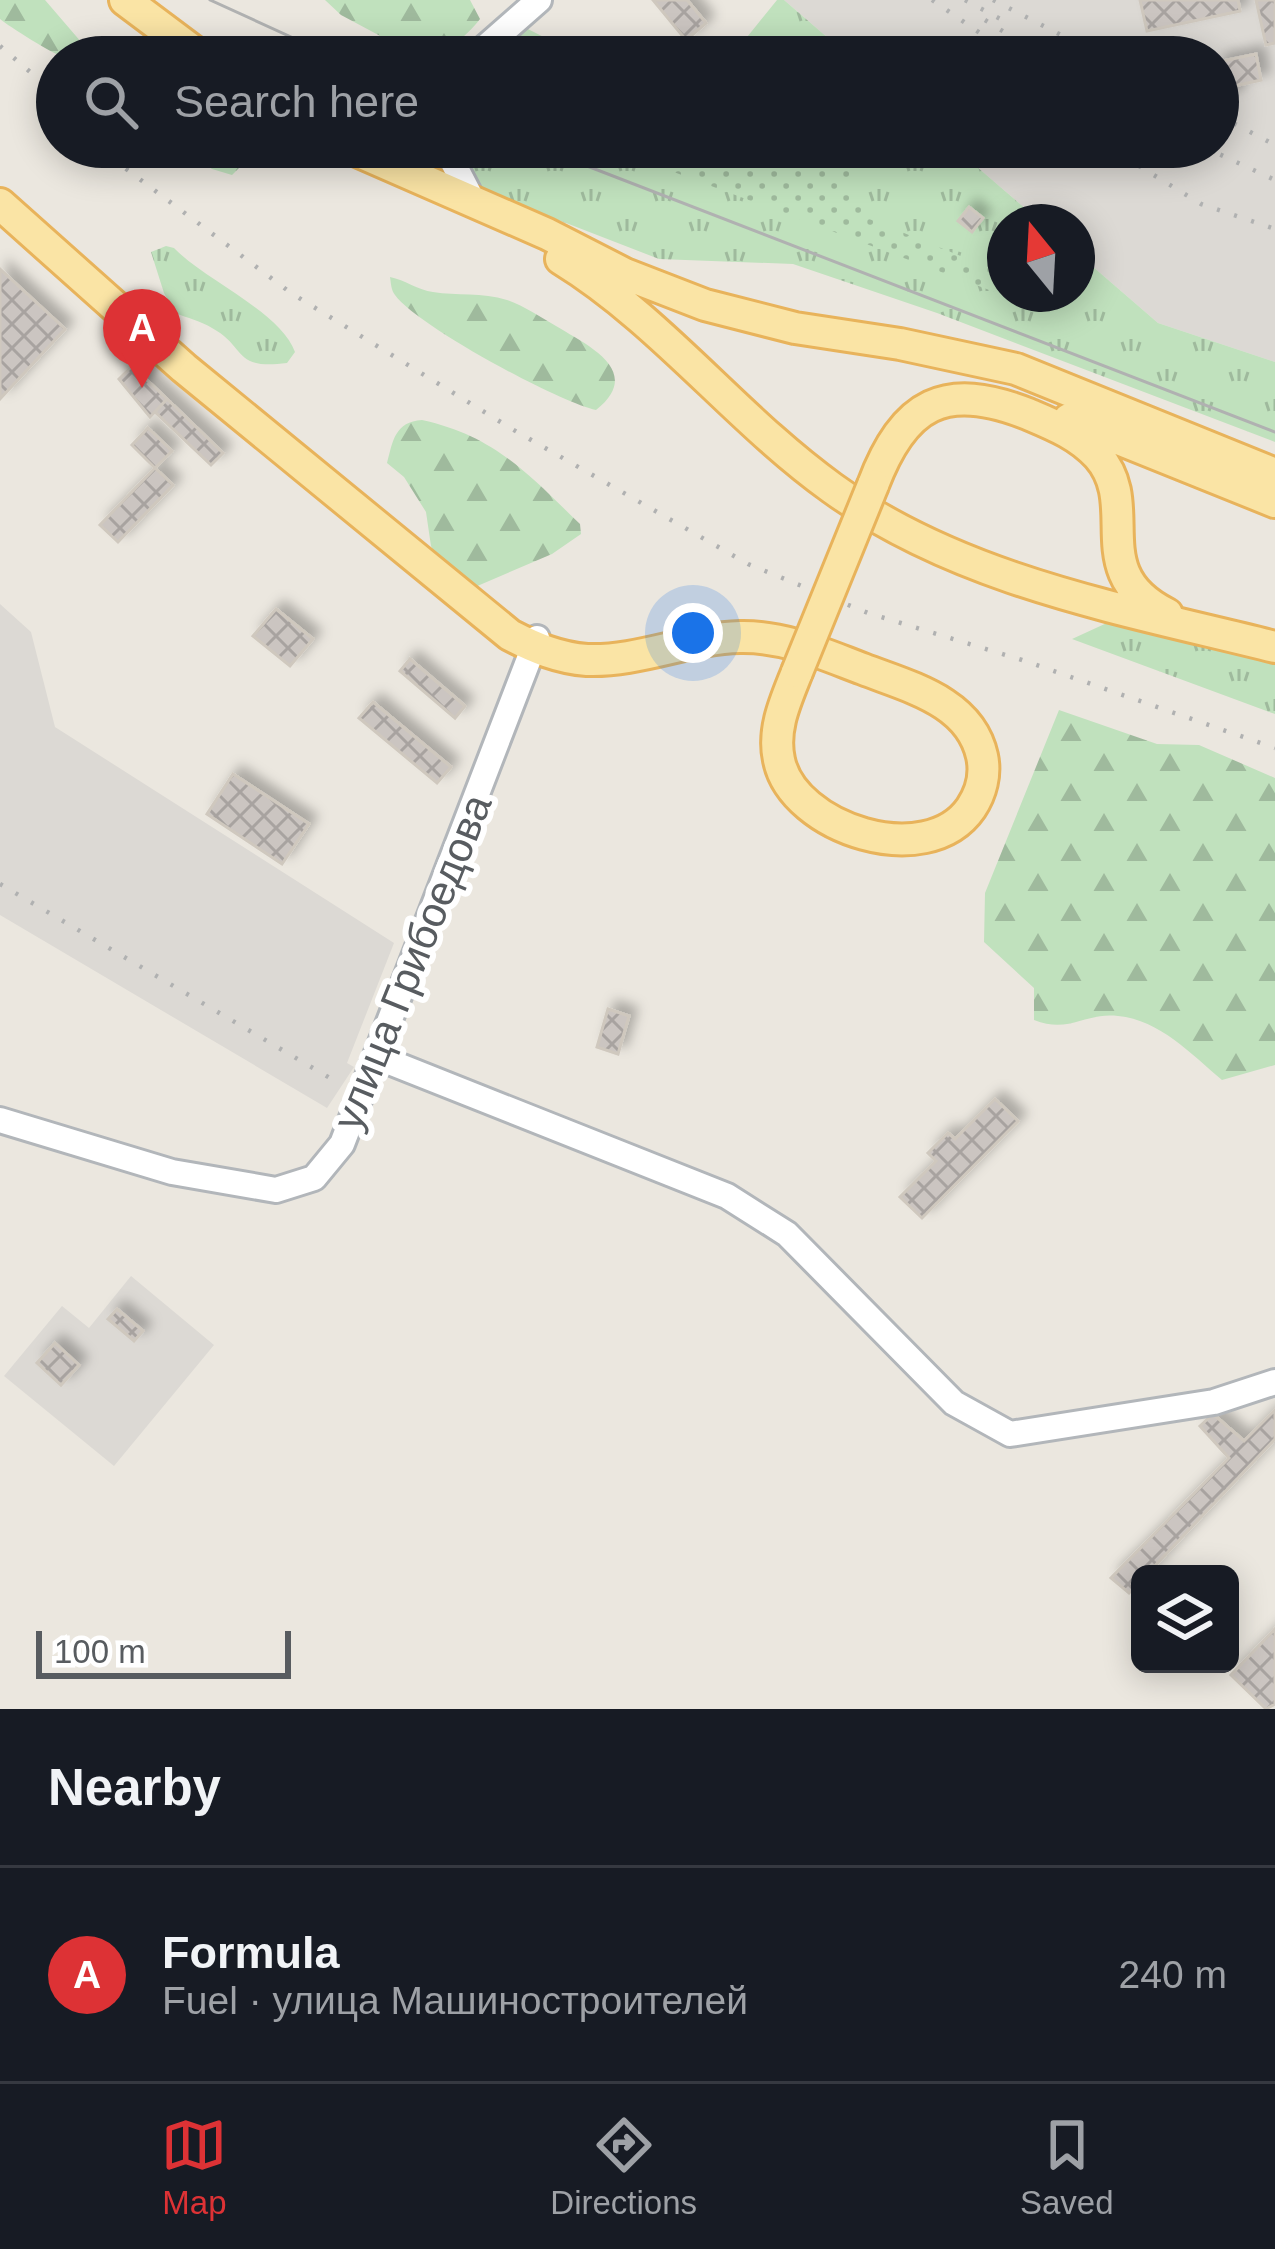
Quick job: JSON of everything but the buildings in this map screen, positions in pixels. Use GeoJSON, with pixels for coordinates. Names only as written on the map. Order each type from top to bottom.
{"type":"FeatureCollection","features":[{"type":"Feature","properties":{"kind":"main road"},"geometry":{"type":"LineString","coordinates":[[125,0],[173,36]]}},
{"type":"Feature","properties":{"kind":"main road"},"geometry":{"type":"LineString","coordinates":[[396,168],[579,270],[719,389],[777,446],[886,525],[1008,576],[1275,647]]}},
{"type":"Feature","properties":{"kind":"main road"},"geometry":{"type":"LineString","coordinates":[[424,184],[473,201],[625,274],[705,305],[795,328],[920,347],[1016,369],[1275,474]]}},
{"type":"Feature","properties":{"kind":"main road"},"geometry":{"type":"LineString","coordinates":[[0,204],[201,383],[483,611],[536,643],[610,649],[713,629],[772,629],[826,644],[925,682],[967,707],[987,737],[993,780],[984,808],[950,842],[905,852],[848,837],[796,810],[775,782],[766,746],[769,720],[793,670],[868,483],[881,442],[901,414],[930,394],[964,388],[1015,398],[1275,502]]}},
{"type":"Feature","properties":{"kind":"main road"},"geometry":{"type":"LineString","coordinates":[[868,483],[900,430],[917,413],[944,400],[990,401],[1058,427],[1074,435],[1108,471],[1116,492],[1120,563],[1130,584],[1162,611],[1207,630]]}},
{"type":"Feature","properties":{"kind":"street"},"geometry":{"type":"LineString","coordinates":[[497,36],[538,0]]}},
{"type":"Feature","properties":{"kind":"street"},"geometry":{"type":"LineString","coordinates":[[456,168],[473,201]]}},
{"type":"Feature","properties":{"kind":"street","name":"улица Грибоедова"},"geometry":{"type":"LineString","coordinates":[[0,1120],[172,1172],[276,1190],[314,1178],[342,1144],[536,643]]}},
{"type":"Feature","properties":{"kind":"street"},"geometry":{"type":"LineString","coordinates":[[377,1057],[727,1196],[787,1234],[954,1402],[1010,1434],[1214,1402],[1275,1382]]}},
{"type":"Feature","properties":{"kind":"shaded area"},"geometry":{"type":"Polygon","coordinates":[[[784,0],[1275,0],[1275,362],[1158,323],[1095,269],[1095,204],[1020,204],[978,168],[1239,168],[1239,36],[826,36],[784,0]]]}},
{"type":"Feature","properties":{"kind":"shaded area"},"geometry":{"type":"Polygon","coordinates":[[[0,604],[31,632],[55,727],[394,943],[347,1063],[354,1067],[327,1108],[0,915],[0,604]]]}},
{"type":"Feature","properties":{"kind":"shaded area"},"geometry":{"type":"Polygon","coordinates":[[[131,1276],[214,1345],[114,1466],[4,1376],[62,1306],[89,1328],[131,1276]]]}},
{"type":"Feature","properties":{"kind":"green space"},"geometry":{"type":"Polygon","coordinates":[[[0,0],[45,0],[76,36],[36,36],[36,42],[0,19],[0,0]]]}},
{"type":"Feature","properties":{"kind":"green space"},"geometry":{"type":"Polygon","coordinates":[[[325,0],[470,0],[480,19],[463,36],[380,36],[341,15],[325,0]]]}},
{"type":"Feature","properties":{"kind":"green space"},"geometry":{"type":"Polygon","coordinates":[[[777,0],[784,0],[826,36],[748,36],[777,0]]]}},
{"type":"Feature","properties":{"kind":"green space"},"geometry":{"type":"Polygon","coordinates":[[[522,26],[542,36],[510,36],[522,26]]]}},
{"type":"Feature","properties":{"kind":"green space"},"geometry":{"type":"Polygon","coordinates":[[[211,168],[239,168],[232,175],[211,168]]]}},
{"type":"Feature","properties":{"kind":"green space"},"geometry":{"type":"Polygon","coordinates":[[[471,168],[978,168],[1020,204],[987,204],[987,312],[1095,312],[1095,269],[1158,323],[1275,362],[1275,442],[937,313],[793,264],[659,259],[476,188],[471,168]]]}},
{"type":"Feature","properties":{"kind":"green space"},"geometry":{"type":"Polygon","coordinates":[[[663,168],[860,168],[851,183],[867,218],[987,267],[987,289],[663,168]]]}},
{"type":"Feature","properties":{"kind":"green space"},"geometry":{"type":"Polygon","coordinates":[[[166,246],[275,324],[295,352],[287,363],[248,360],[223,335],[175,313],[151,252],[166,246]]]}},
{"type":"Feature","properties":{"kind":"green space"},"geometry":{"type":"Polygon","coordinates":[[[390,277],[427,291],[498,298],[526,308],[606,360],[615,383],[610,396],[596,410],[489,361],[408,308],[394,293],[390,277]]]}},
{"type":"Feature","properties":{"kind":"green space"},"geometry":{"type":"Polygon","coordinates":[[[422,420],[470,436],[509,459],[580,524],[581,534],[552,554],[475,587],[440,563],[431,546],[426,512],[404,477],[387,463],[401,428],[422,420]]]}},
{"type":"Feature","properties":{"kind":"green space"},"geometry":{"type":"Polygon","coordinates":[[[1109,622],[1275,657],[1275,714],[1072,639],[1109,622]]]}},
{"type":"Feature","properties":{"kind":"green space"},"geometry":{"type":"Polygon","coordinates":[[[1059,710],[1157,744],[1199,745],[1275,778],[1275,1065],[1222,1080],[1174,1040],[1133,1019],[1106,1016],[1058,1025],[1034,1020],[1034,988],[984,942],[985,893],[1059,710]]]}},
{"type":"Feature","properties":{"kind":"tram line"},"geometry":{"type":"LineString","coordinates":[[210,0],[289,36]]}},
{"type":"Feature","properties":{"kind":"tram line"},"geometry":{"type":"LineString","coordinates":[[592,168],[1275,432]]}},
{"type":"Feature","properties":{"kind":"railway"},"geometry":{"type":"LineString","coordinates":[[932,0],[984,36]]}},
{"type":"Feature","properties":{"kind":"railway"},"geometry":{"type":"LineString","coordinates":[[965,0],[1006,22]]}},
{"type":"Feature","properties":{"kind":"railway"},"geometry":{"type":"LineString","coordinates":[[993,0],[1063,36]]}},
{"type":"Feature","properties":{"kind":"railway"},"geometry":{"type":"LineString","coordinates":[[985,20],[1011,36]]}},
{"type":"Feature","properties":{"kind":"railway"},"geometry":{"type":"LineString","coordinates":[[0,46],[36,77]]}},
{"type":"Feature","properties":{"kind":"railway"},"geometry":{"type":"LineString","coordinates":[[1239,126],[1275,145]]}},
{"type":"Feature","properties":{"kind":"railway"},"geometry":{"type":"LineString","coordinates":[[1239,163],[1275,180]]}},
{"type":"Feature","properties":{"kind":"railway"},"geometry":{"type":"LineString","coordinates":[[125,168],[291,293],[512,429],[748,564],[868,613],[1022,660],[1275,748]]}},
{"type":"Feature","properties":{"kind":"railway"},"geometry":{"type":"LineString","coordinates":[[1142,168],[1201,204],[1275,229]]}},
{"type":"Feature","properties":{"kind":"railway"},"geometry":{"type":"LineString","coordinates":[[0,884],[330,1078]]}},
{"type":"Feature","properties":{"kind":"place","name":"Formula"},"geometry":{"type":"Point","coordinates":[142,388]}}]}
